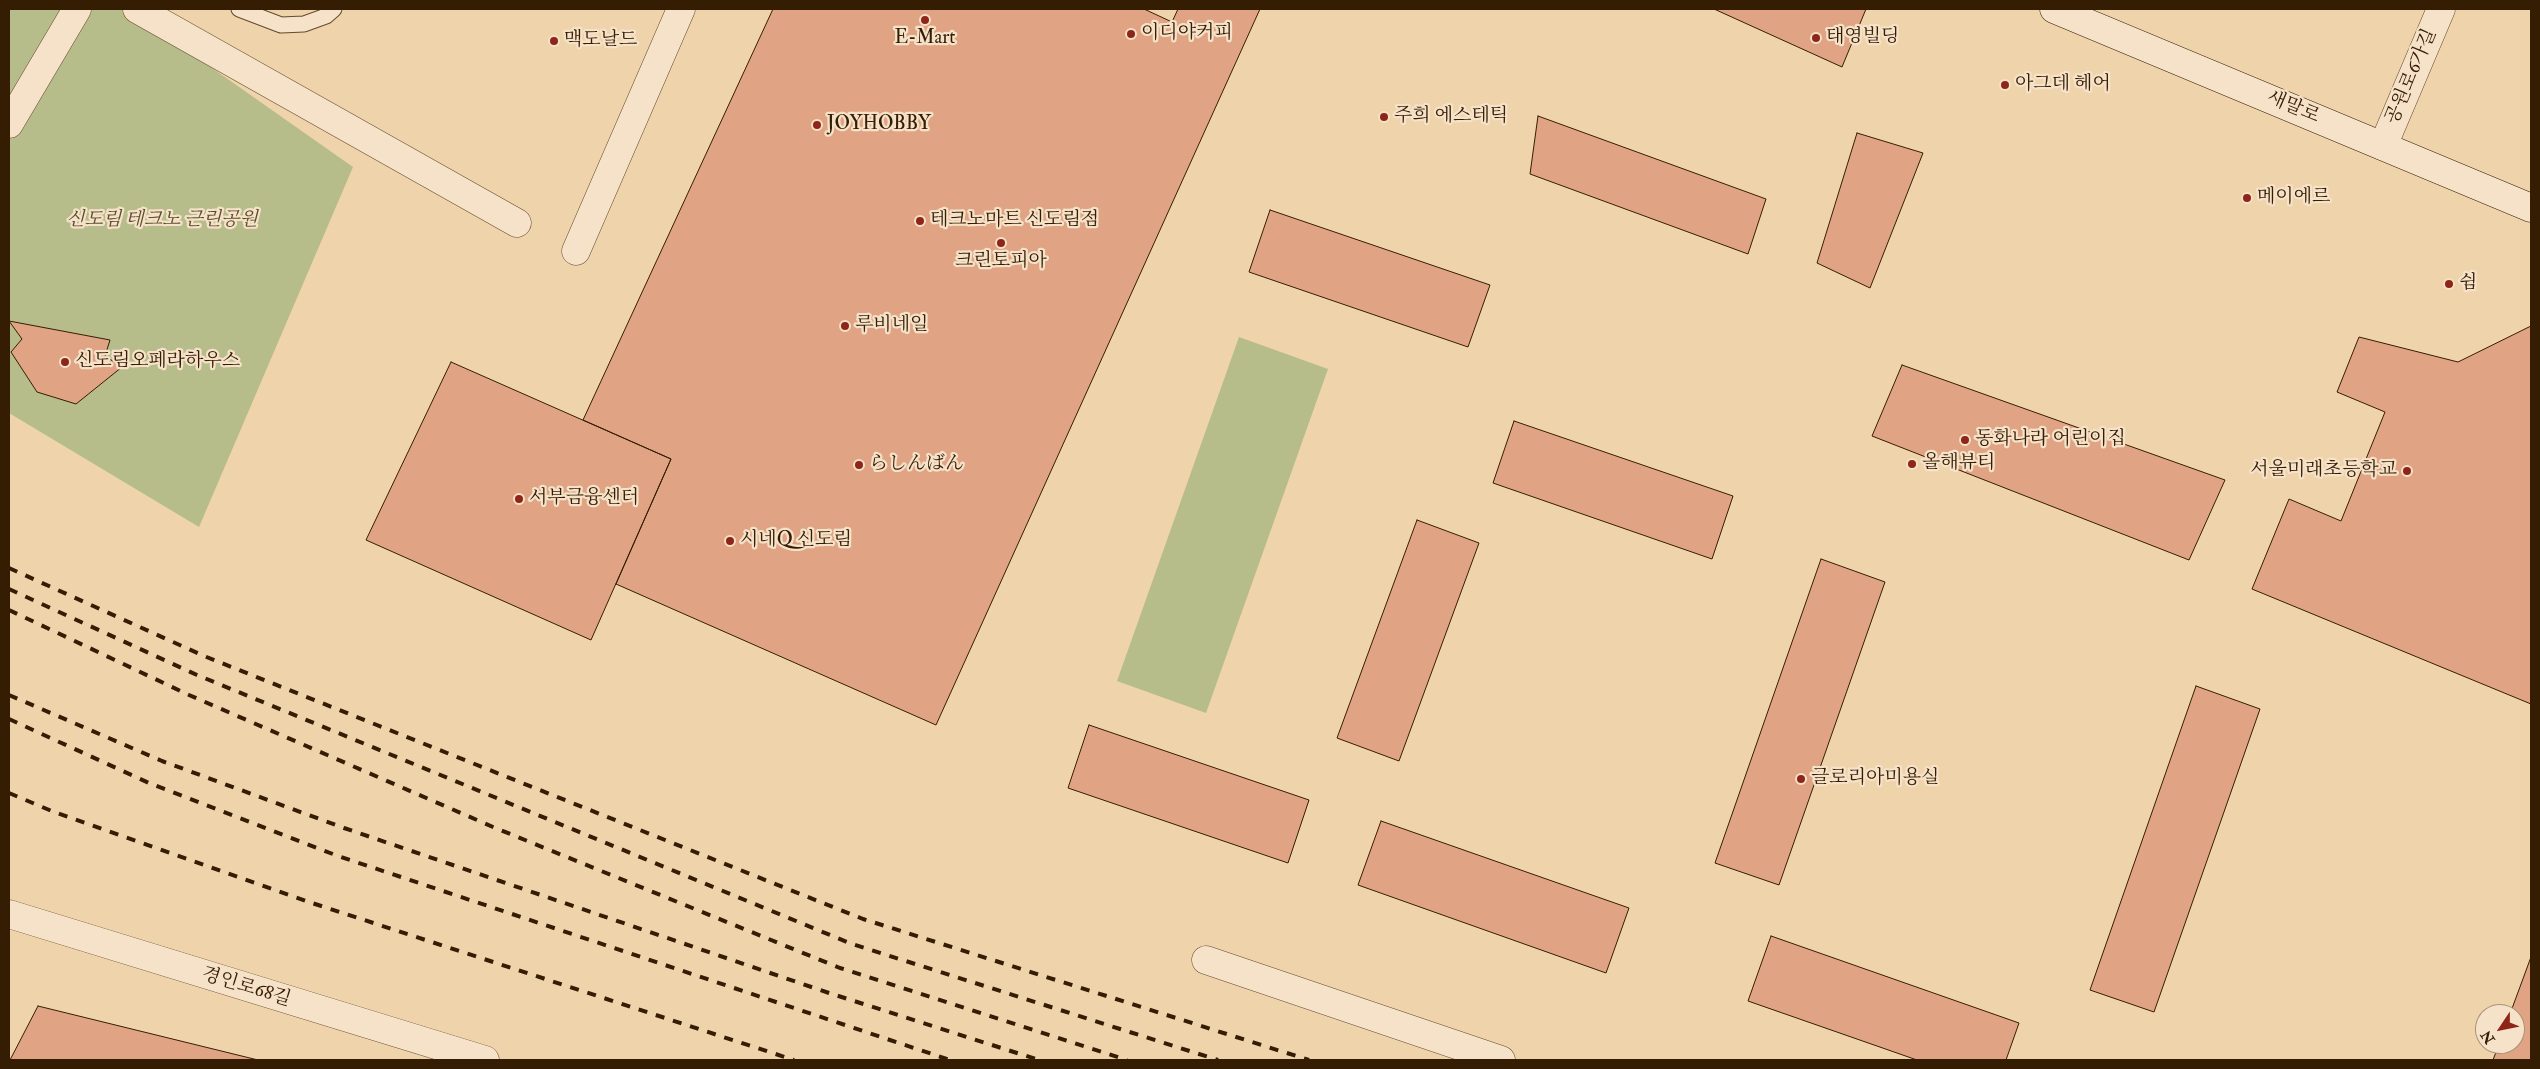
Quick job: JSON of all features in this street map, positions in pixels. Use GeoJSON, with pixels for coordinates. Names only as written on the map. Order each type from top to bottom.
{"type":"FeatureCollection","features":[{"type":"Feature","properties":{"kind":"street"},"geometry":{"type":"LineString","coordinates":[[9,124],[77,9]]}},
{"type":"Feature","properties":{"kind":"street"},"geometry":{"type":"LineString","coordinates":[[137,9],[517,223]]}},
{"type":"Feature","properties":{"kind":"street"},"geometry":{"type":"LineString","coordinates":[[576,251],[681,9]]}},
{"type":"Feature","properties":{"kind":"street","name":"새말로"},"geometry":{"type":"LineString","coordinates":[[2054,9],[2531,208]]}},
{"type":"Feature","properties":{"kind":"street","name":"공원로6가길"},"geometry":{"type":"LineString","coordinates":[[2383,146],[2442,9]]}},
{"type":"Feature","properties":{"kind":"street","name":"경인로68길"},"geometry":{"type":"LineString","coordinates":[[9,914],[484,1060]]}},
{"type":"Feature","properties":{"kind":"street"},"geometry":{"type":"LineString","coordinates":[[1206,960],[1501,1060]]}},
{"type":"Feature","properties":{"kind":"lane"},"geometry":{"type":"LineString","coordinates":[[239,9],[281,25],[304,24],[326,16],[334,9]]}},
{"type":"Feature","properties":{"kind":"green space","name":"신도림 테크노 근린공원"},"geometry":{"type":"Polygon","coordinates":[[[9,9],[128,9],[353,167],[199,527],[9,413],[9,9]]]}},
{"type":"Feature","properties":{"kind":"green space"},"geometry":{"type":"Polygon","coordinates":[[[1239,337],[1328,369],[1206,713],[1117,681],[1239,337]]]}},
{"type":"Feature","properties":{"kind":"building","name":"테크노마트 신도림점"},"geometry":{"type":"Polygon","coordinates":[[[773,9],[1144,9],[1172,22],[1178,9],[1260,9],[936,725],[616,584],[671,459],[583,420],[773,9]]]}},
{"type":"Feature","properties":{"kind":"building","name":"태영빌딩"},"geometry":{"type":"Polygon","coordinates":[[[1714,9],[1866,9],[1842,67],[1714,9]]]}},
{"type":"Feature","properties":{"kind":"building"},"geometry":{"type":"Polygon","coordinates":[[[1538,116],[1766,199],[1748,254],[1530,174],[1538,116]]]}},
{"type":"Feature","properties":{"kind":"building"},"geometry":{"type":"Polygon","coordinates":[[[1857,133],[1923,153],[1870,288],[1817,263],[1857,133]]]}},
{"type":"Feature","properties":{"kind":"building"},"geometry":{"type":"Polygon","coordinates":[[[1270,210],[1490,285],[1468,347],[1249,272],[1270,210]]]}},
{"type":"Feature","properties":{"kind":"building","name":"신도림오페라하우스"},"geometry":{"type":"Polygon","coordinates":[[[9,321],[110,340],[105,356],[122,367],[76,404],[37,392],[11,352],[22,339],[9,321]]]}},
{"type":"Feature","properties":{"kind":"building","name":"서울미래초등학교"},"geometry":{"type":"Polygon","coordinates":[[[2531,326],[2531,704],[2252,589],[2289,499],[2341,521],[2385,412],[2337,392],[2359,337],[2458,362],[2531,326]]]}},
{"type":"Feature","properties":{"kind":"building","name":"서부금융센터"},"geometry":{"type":"Polygon","coordinates":[[[451,362],[671,459],[591,640],[366,540],[451,362]]]}},
{"type":"Feature","properties":{"kind":"building"},"geometry":{"type":"Polygon","coordinates":[[[1902,365],[2225,480],[2189,560],[1872,436],[1902,365]]]}},
{"type":"Feature","properties":{"kind":"building"},"geometry":{"type":"Polygon","coordinates":[[[1514,421],[1733,496],[1712,559],[1493,483],[1514,421]]]}},
{"type":"Feature","properties":{"kind":"building"},"geometry":{"type":"Polygon","coordinates":[[[1417,520],[1479,543],[1399,761],[1337,738],[1417,520]]]}},
{"type":"Feature","properties":{"kind":"building"},"geometry":{"type":"Polygon","coordinates":[[[1821,559],[1885,582],[1779,885],[1715,863],[1821,559]]]}},
{"type":"Feature","properties":{"kind":"building"},"geometry":{"type":"Polygon","coordinates":[[[2196,686],[2260,709],[2154,1012],[2090,990],[2196,686]]]}},
{"type":"Feature","properties":{"kind":"building"},"geometry":{"type":"Polygon","coordinates":[[[1089,725],[1309,800],[1288,863],[1068,788],[1089,725]]]}},
{"type":"Feature","properties":{"kind":"building"},"geometry":{"type":"Polygon","coordinates":[[[1381,821],[1629,908],[1606,973],[1358,885],[1381,821]]]}},
{"type":"Feature","properties":{"kind":"building"},"geometry":{"type":"Polygon","coordinates":[[[1771,936],[2019,1023],[2006,1060],[1917,1060],[1748,1001],[1771,936]]]}},
{"type":"Feature","properties":{"kind":"building"},"geometry":{"type":"Polygon","coordinates":[[[2531,957],[2531,1060],[2493,1060],[2495,1054],[2525,1054],[2525,1004],[2514,1004],[2531,957]]]}},
{"type":"Feature","properties":{"kind":"building"},"geometry":{"type":"Polygon","coordinates":[[[38,1006],[258,1060],[10,1060],[38,1006]]]}},
{"type":"Feature","properties":{"kind":"railway"},"geometry":{"type":"LineString","coordinates":[[9,568],[204,656],[863,919],[1309,1060]]}},
{"type":"Feature","properties":{"kind":"railway"},"geometry":{"type":"LineString","coordinates":[[9,589],[197,675],[852,944],[1218,1060]]}},
{"type":"Feature","properties":{"kind":"railway"},"geometry":{"type":"LineString","coordinates":[[9,610],[189,695],[493,827],[840,968],[1127,1060]]}},
{"type":"Feature","properties":{"kind":"railway"},"geometry":{"type":"LineString","coordinates":[[9,695],[162,761],[344,828],[829,993],[1039,1060]]}},
{"type":"Feature","properties":{"kind":"railway"},"geometry":{"type":"LineString","coordinates":[[9,719],[149,783],[338,856],[950,1060]]}},
{"type":"Feature","properties":{"kind":"railway"},"geometry":{"type":"LineString","coordinates":[[9,793],[54,812],[312,903],[794,1060]]}},
{"type":"Feature","properties":{"kind":"place","name":"E-Mart"},"geometry":{"type":"Point","coordinates":[925,20]}},
{"type":"Feature","properties":{"kind":"place","name":"이디야커피"},"geometry":{"type":"Point","coordinates":[1131,34]}},
{"type":"Feature","properties":{"kind":"place","name":"태영빌딩"},"geometry":{"type":"Point","coordinates":[1816,38]}},
{"type":"Feature","properties":{"kind":"place","name":"맥도날드"},"geometry":{"type":"Point","coordinates":[554,41]}},
{"type":"Feature","properties":{"kind":"place","name":"아그데 헤어"},"geometry":{"type":"Point","coordinates":[2005,85]}},
{"type":"Feature","properties":{"kind":"place","name":"주희 에스테틱"},"geometry":{"type":"Point","coordinates":[1384,117]}},
{"type":"Feature","properties":{"kind":"place","name":"JOYHOBBY"},"geometry":{"type":"Point","coordinates":[817,125]}},
{"type":"Feature","properties":{"kind":"place","name":"메이에르"},"geometry":{"type":"Point","coordinates":[2247,198]}},
{"type":"Feature","properties":{"kind":"place","name":"테크노마트 신도림점"},"geometry":{"type":"Point","coordinates":[920,221]}},
{"type":"Feature","properties":{"kind":"place","name":"크린토피아"},"geometry":{"type":"Point","coordinates":[1001,243]}},
{"type":"Feature","properties":{"kind":"place","name":"쉼"},"geometry":{"type":"Point","coordinates":[2449,284]}},
{"type":"Feature","properties":{"kind":"place","name":"루비네일"},"geometry":{"type":"Point","coordinates":[845,326]}},
{"type":"Feature","properties":{"kind":"place","name":"신도림오페라하우스"},"geometry":{"type":"Point","coordinates":[65,362]}},
{"type":"Feature","properties":{"kind":"place","name":"동화나라 어린이집"},"geometry":{"type":"Point","coordinates":[1965,440]}},
{"type":"Feature","properties":{"kind":"place","name":"올해뷰티"},"geometry":{"type":"Point","coordinates":[1912,464]}},
{"type":"Feature","properties":{"kind":"place","name":"らしんばん"},"geometry":{"type":"Point","coordinates":[859,465]}},
{"type":"Feature","properties":{"kind":"place","name":"서울미래초등학교"},"geometry":{"type":"Point","coordinates":[2407,471]}},
{"type":"Feature","properties":{"kind":"place","name":"서부금융센터"},"geometry":{"type":"Point","coordinates":[519,499]}},
{"type":"Feature","properties":{"kind":"place","name":"시네Q 신도림"},"geometry":{"type":"Point","coordinates":[730,541]}},
{"type":"Feature","properties":{"kind":"place","name":"글로리아미용실"},"geometry":{"type":"Point","coordinates":[1801,779]}}]}
